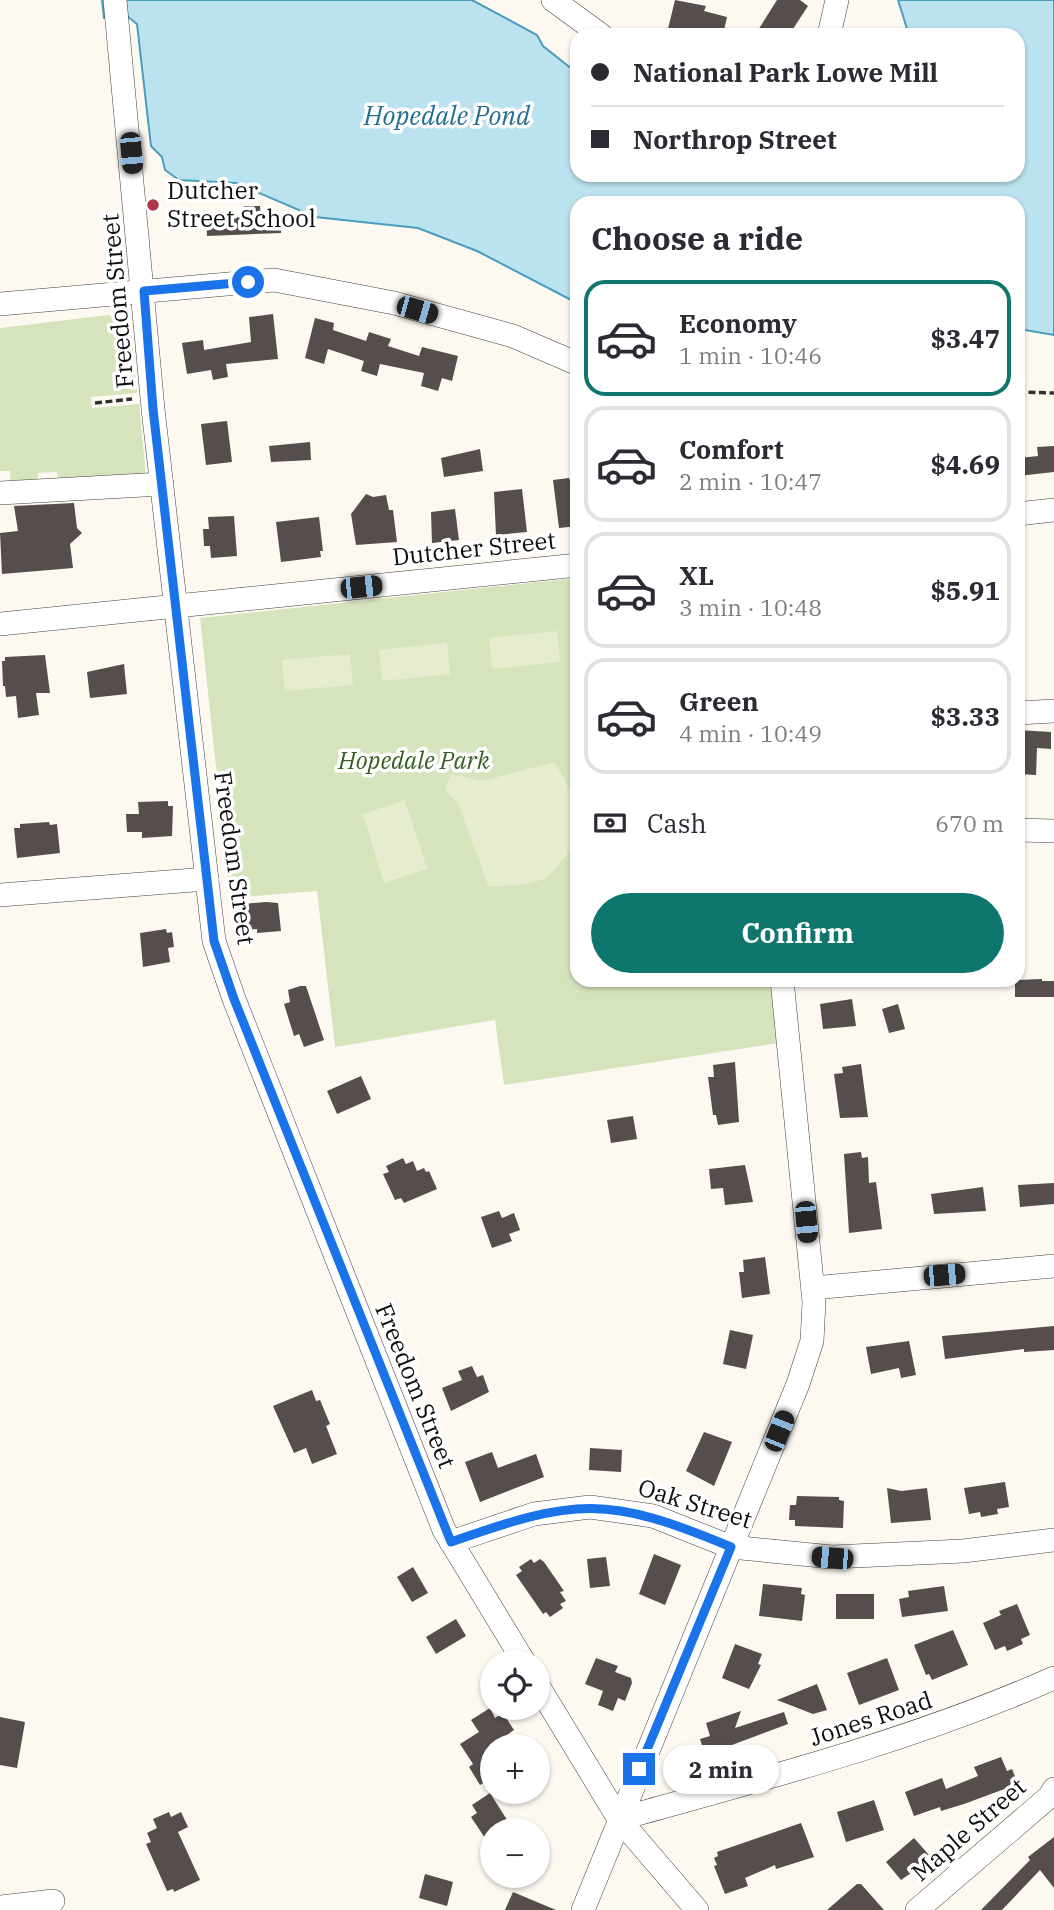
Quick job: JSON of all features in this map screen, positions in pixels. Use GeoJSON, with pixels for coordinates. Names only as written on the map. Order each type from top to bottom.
{"type":"FeatureCollection","features":[{"type":"Feature","properties":{"kind":"street","name":"Freedom Street"},"geometry":{"type":"LineString","coordinates":[[115,0],[162,484],[214,941],[234,999],[451,1542],[517,1650]]}},
{"type":"Feature","properties":{"kind":"street"},"geometry":{"type":"LineString","coordinates":[[553,0],[591,28]]}},
{"type":"Feature","properties":{"kind":"street"},"geometry":{"type":"LineString","coordinates":[[831,28],[837,0]]}},
{"type":"Feature","properties":{"kind":"street"},"geometry":{"type":"LineString","coordinates":[[0,304],[274,280],[312,285],[394,303],[513,336],[570,361]]}},
{"type":"Feature","properties":{"kind":"street"},"geometry":{"type":"LineString","coordinates":[[0,494],[162,484]]}},
{"type":"Feature","properties":{"kind":"street"},"geometry":{"type":"LineString","coordinates":[[1025,513],[1054,510]]}},
{"type":"Feature","properties":{"kind":"street","name":"Dutcher Street"},"geometry":{"type":"LineString","coordinates":[[0,624],[570,566]]}},
{"type":"Feature","properties":{"kind":"street"},"geometry":{"type":"LineString","coordinates":[[1025,713],[1054,711]]}},
{"type":"Feature","properties":{"kind":"street"},"geometry":{"type":"LineString","coordinates":[[1025,830],[1054,831]]}},
{"type":"Feature","properties":{"kind":"street"},"geometry":{"type":"LineString","coordinates":[[0,895],[207,879]]}},
{"type":"Feature","properties":{"kind":"street"},"geometry":{"type":"LineString","coordinates":[[583,1910],[807,1362],[814,1324],[813,1288],[783,987]]}},
{"type":"Feature","properties":{"kind":"street"},"geometry":{"type":"LineString","coordinates":[[813,1288],[1054,1265]]}},
{"type":"Feature","properties":{"kind":"street","name":"Oak Street"},"geometry":{"type":"LineString","coordinates":[[451,1542],[534,1514],[590,1507],[653,1516],[731,1547],[832,1558],[963,1551],[1041,1539],[1054,1540]]}},
{"type":"Feature","properties":{"kind":"street","name":"Jones Road"},"geometry":{"type":"LineString","coordinates":[[619,1819],[817,1765],[975,1713],[1054,1678]]}},
{"type":"Feature","properties":{"kind":"street"},"geometry":{"type":"LineString","coordinates":[[550,1705],[619,1819],[697,1910]]}},
{"type":"Feature","properties":{"kind":"street","name":"Maple Street"},"geometry":{"type":"LineString","coordinates":[[917,1910],[1049,1797],[1054,1788]]}},
{"type":"Feature","properties":{"kind":"street"},"geometry":{"type":"LineString","coordinates":[[0,1907],[54,1901]]}},
{"type":"Feature","properties":{"kind":"path"},"geometry":{"type":"LineString","coordinates":[[1025,392],[1054,393]]}},
{"type":"Feature","properties":{"kind":"path"},"geometry":{"type":"LineString","coordinates":[[95,403],[145,397]]}},
{"type":"Feature","properties":{"kind":"green space"},"geometry":{"type":"Polygon","coordinates":[[[108,315],[122,318],[131,332],[137,393],[91,397],[92,408],[139,404],[146,476],[58,481],[57,472],[38,473],[38,482],[11,483],[10,471],[0,471],[0,328],[108,315]]]}},
{"type":"Feature","properties":{"kind":"green space","name":"Hopedale Park"},"geometry":{"type":"Polygon","coordinates":[[[570,579],[570,987],[773,987],[779,1043],[504,1085],[495,1020],[335,1047],[317,891],[230,898],[200,618],[570,579]]]}},
{"type":"Feature","properties":{"kind":"green space"},"geometry":{"type":"Polygon","coordinates":[[[557,631],[560,662],[492,669],[489,638],[557,631]]]}},
{"type":"Feature","properties":{"kind":"green space"},"geometry":{"type":"Polygon","coordinates":[[[447,643],[450,674],[382,681],[379,650],[447,643]]]}},
{"type":"Feature","properties":{"kind":"green space"},"geometry":{"type":"Polygon","coordinates":[[[350,654],[353,685],[285,691],[282,660],[350,654]]]}},
{"type":"Feature","properties":{"kind":"green space"},"geometry":{"type":"Polygon","coordinates":[[[554,762],[570,791],[570,849],[547,877],[523,884],[489,887],[459,806],[445,789],[451,774],[483,781],[554,762]]]}},
{"type":"Feature","properties":{"kind":"green space"},"geometry":{"type":"Polygon","coordinates":[[[405,800],[427,869],[384,883],[363,814],[405,800]]]}},
{"type":"Feature","properties":{"kind":"water","name":"Hopedale Pond"},"geometry":{"type":"Polygon","coordinates":[[[102,0],[472,0],[537,35],[543,46],[570,67],[570,182],[1025,182],[1025,28],[907,28],[898,0],[1054,0],[1054,335],[1025,330],[1025,196],[570,196],[570,299],[477,251],[418,228],[315,217],[236,183],[179,180],[165,170],[162,157],[151,146],[137,24],[127,16],[104,18],[102,0]]]}},
{"type":"Feature","properties":{"kind":"building"},"geometry":{"type":"Polygon","coordinates":[[[675,0],[706,6],[704,11],[727,17],[725,28],[668,28],[675,0]]]}},
{"type":"Feature","properties":{"kind":"building"},"geometry":{"type":"Polygon","coordinates":[[[777,0],[800,0],[808,6],[794,28],[759,28],[777,0]]]}},
{"type":"Feature","properties":{"kind":"building"},"geometry":{"type":"Polygon","coordinates":[[[244,206],[260,206],[261,216],[281,215],[281,233],[207,236],[206,218],[245,217],[244,206]]]}},
{"type":"Feature","properties":{"kind":"building"},"geometry":{"type":"Polygon","coordinates":[[[273,314],[278,359],[226,364],[228,377],[213,380],[211,370],[187,374],[182,343],[203,340],[204,350],[251,342],[249,317],[273,314]]]}},
{"type":"Feature","properties":{"kind":"building"},"geometry":{"type":"Polygon","coordinates":[[[315,318],[334,323],[333,330],[366,341],[369,332],[391,339],[388,346],[419,356],[422,347],[458,356],[452,381],[442,378],[438,391],[421,386],[424,373],[380,364],[377,376],[361,371],[364,361],[328,349],[324,364],[305,358],[315,318]]]}},
{"type":"Feature","properties":{"kind":"building"},"geometry":{"type":"Polygon","coordinates":[[[227,421],[232,462],[206,465],[201,424],[227,421]]]}},
{"type":"Feature","properties":{"kind":"building"},"geometry":{"type":"Polygon","coordinates":[[[310,442],[311,460],[271,462],[269,446],[310,442]]]}},
{"type":"Feature","properties":{"kind":"building"},"geometry":{"type":"Polygon","coordinates":[[[1054,446],[1054,472],[1025,475],[1025,457],[1038,456],[1037,447],[1054,446]]]}},
{"type":"Feature","properties":{"kind":"building"},"geometry":{"type":"Polygon","coordinates":[[[480,449],[483,471],[444,477],[441,458],[480,449]]]}},
{"type":"Feature","properties":{"kind":"building"},"geometry":{"type":"Polygon","coordinates":[[[569,478],[570,527],[559,528],[553,480],[569,478]]]}},
{"type":"Feature","properties":{"kind":"building"},"geometry":{"type":"Polygon","coordinates":[[[522,489],[527,532],[496,535],[494,492],[522,489]]]}},
{"type":"Feature","properties":{"kind":"building"},"geometry":{"type":"Polygon","coordinates":[[[366,494],[373,497],[386,495],[389,510],[393,510],[397,542],[356,545],[351,514],[366,494]]]}},
{"type":"Feature","properties":{"kind":"building"},"geometry":{"type":"Polygon","coordinates":[[[74,503],[77,528],[82,533],[70,544],[73,568],[2,574],[0,533],[18,531],[14,506],[74,503]]]}},
{"type":"Feature","properties":{"kind":"building"},"geometry":{"type":"Polygon","coordinates":[[[455,509],[459,540],[432,543],[431,512],[455,509]]]}},
{"type":"Feature","properties":{"kind":"building"},"geometry":{"type":"Polygon","coordinates":[[[234,516],[237,556],[211,558],[210,546],[204,546],[203,529],[209,529],[208,517],[234,516]]]}},
{"type":"Feature","properties":{"kind":"building"},"geometry":{"type":"Polygon","coordinates":[[[319,517],[323,551],[320,551],[321,557],[281,562],[276,522],[319,517]]]}},
{"type":"Feature","properties":{"kind":"building"},"geometry":{"type":"Polygon","coordinates":[[[45,655],[50,693],[36,693],[39,715],[18,718],[16,696],[6,697],[2,661],[5,661],[5,657],[45,655]]]}},
{"type":"Feature","properties":{"kind":"building"},"geometry":{"type":"Polygon","coordinates":[[[124,664],[127,694],[90,698],[87,672],[124,664]]]}},
{"type":"Feature","properties":{"kind":"building"},"geometry":{"type":"Polygon","coordinates":[[[1025,730],[1051,732],[1051,749],[1037,748],[1036,775],[1025,774],[1025,730]]]}},
{"type":"Feature","properties":{"kind":"building"},"geometry":{"type":"Polygon","coordinates":[[[168,801],[168,806],[173,806],[172,836],[142,838],[142,832],[127,832],[126,814],[139,814],[138,802],[168,801]]]}},
{"type":"Feature","properties":{"kind":"building"},"geometry":{"type":"Polygon","coordinates":[[[49,822],[50,825],[57,824],[60,853],[17,858],[14,828],[20,828],[20,824],[49,822]]]}},
{"type":"Feature","properties":{"kind":"building"},"geometry":{"type":"Polygon","coordinates":[[[278,903],[281,931],[257,933],[257,929],[245,930],[243,904],[278,903]]]}},
{"type":"Feature","properties":{"kind":"building"},"geometry":{"type":"Polygon","coordinates":[[[166,929],[167,933],[172,932],[174,947],[168,948],[170,962],[143,967],[140,933],[166,929]]]}},
{"type":"Feature","properties":{"kind":"building"},"geometry":{"type":"Polygon","coordinates":[[[1025,980],[1054,981],[1054,997],[1015,997],[1015,987],[1025,987],[1025,980]]]}},
{"type":"Feature","properties":{"kind":"building"},"geometry":{"type":"Polygon","coordinates":[[[306,986],[324,1040],[304,1047],[299,1034],[294,1036],[284,1004],[290,1002],[288,990],[306,986]]]}},
{"type":"Feature","properties":{"kind":"building"},"geometry":{"type":"Polygon","coordinates":[[[852,999],[856,1026],[823,1029],[820,1004],[852,999]]]}},
{"type":"Feature","properties":{"kind":"building"},"geometry":{"type":"Polygon","coordinates":[[[898,1004],[905,1029],[889,1033],[882,1009],[898,1004]]]}},
{"type":"Feature","properties":{"kind":"building"},"geometry":{"type":"Polygon","coordinates":[[[735,1062],[739,1122],[718,1125],[716,1115],[713,1115],[708,1077],[714,1077],[713,1065],[735,1062]]]}},
{"type":"Feature","properties":{"kind":"building"},"geometry":{"type":"Polygon","coordinates":[[[861,1064],[868,1117],[840,1118],[834,1074],[843,1073],[842,1067],[861,1064]]]}},
{"type":"Feature","properties":{"kind":"building"},"geometry":{"type":"Polygon","coordinates":[[[361,1076],[371,1099],[337,1114],[327,1091],[361,1076]]]}},
{"type":"Feature","properties":{"kind":"building"},"geometry":{"type":"Polygon","coordinates":[[[633,1116],[637,1139],[611,1143],[607,1120],[633,1116]]]}},
{"type":"Feature","properties":{"kind":"building"},"geometry":{"type":"Polygon","coordinates":[[[861,1152],[862,1158],[868,1157],[869,1183],[876,1182],[882,1229],[849,1233],[844,1154],[861,1152]]]}},
{"type":"Feature","properties":{"kind":"building"},"geometry":{"type":"Polygon","coordinates":[[[403,1158],[406,1164],[413,1161],[417,1171],[424,1168],[426,1172],[429,1171],[437,1189],[404,1203],[401,1198],[395,1200],[383,1174],[389,1172],[386,1166],[403,1158]]]}},
{"type":"Feature","properties":{"kind":"building"},"geometry":{"type":"Polygon","coordinates":[[[745,1165],[753,1202],[725,1205],[723,1188],[711,1189],[709,1169],[745,1165]]]}},
{"type":"Feature","properties":{"kind":"building"},"geometry":{"type":"Polygon","coordinates":[[[1054,1183],[1054,1204],[1020,1207],[1018,1185],[1054,1183]]]}},
{"type":"Feature","properties":{"kind":"building"},"geometry":{"type":"Polygon","coordinates":[[[983,1187],[986,1211],[934,1214],[931,1194],[983,1187]]]}},
{"type":"Feature","properties":{"kind":"building"},"geometry":{"type":"Polygon","coordinates":[[[499,1211],[502,1218],[514,1213],[520,1230],[509,1234],[512,1241],[492,1248],[481,1217],[499,1211]]]}},
{"type":"Feature","properties":{"kind":"building"},"geometry":{"type":"Polygon","coordinates":[[[765,1257],[770,1294],[742,1298],[739,1272],[744,1272],[743,1260],[765,1257]]]}},
{"type":"Feature","properties":{"kind":"building"},"geometry":{"type":"Polygon","coordinates":[[[1054,1326],[1054,1350],[1024,1352],[1024,1349],[945,1359],[942,1336],[1054,1326]]]}},
{"type":"Feature","properties":{"kind":"building"},"geometry":{"type":"Polygon","coordinates":[[[730,1330],[753,1335],[746,1369],[723,1364],[730,1330]]]}},
{"type":"Feature","properties":{"kind":"building"},"geometry":{"type":"Polygon","coordinates":[[[909,1341],[916,1375],[901,1378],[899,1368],[871,1374],[866,1347],[909,1341]]]}},
{"type":"Feature","properties":{"kind":"building"},"geometry":{"type":"Polygon","coordinates":[[[472,1366],[477,1377],[483,1375],[489,1392],[451,1411],[442,1388],[462,1380],[458,1371],[472,1366]]]}},
{"type":"Feature","properties":{"kind":"building"},"geometry":{"type":"Polygon","coordinates":[[[312,1390],[316,1401],[320,1400],[330,1424],[326,1426],[337,1454],[312,1464],[306,1448],[294,1453],[273,1406],[312,1390]]]}},
{"type":"Feature","properties":{"kind":"building"},"geometry":{"type":"Polygon","coordinates":[[[704,1432],[732,1442],[714,1486],[686,1471],[704,1432]]]}},
{"type":"Feature","properties":{"kind":"building"},"geometry":{"type":"Polygon","coordinates":[[[590,1448],[622,1450],[621,1472],[589,1470],[590,1448]]]}},
{"type":"Feature","properties":{"kind":"building"},"geometry":{"type":"Polygon","coordinates":[[[492,1452],[498,1468],[536,1454],[544,1477],[480,1502],[465,1462],[492,1452]]]}},
{"type":"Feature","properties":{"kind":"building"},"geometry":{"type":"Polygon","coordinates":[[[1005,1482],[1009,1507],[997,1509],[998,1514],[981,1517],[980,1512],[969,1514],[964,1488],[1005,1482]]]}},
{"type":"Feature","properties":{"kind":"building"},"geometry":{"type":"Polygon","coordinates":[[[887,1488],[901,1491],[927,1488],[931,1520],[891,1523],[887,1488]]]}},
{"type":"Feature","properties":{"kind":"building"},"geometry":{"type":"Polygon","coordinates":[[[797,1496],[839,1497],[839,1500],[844,1501],[843,1528],[795,1526],[795,1520],[789,1520],[790,1505],[796,1505],[797,1496]]]}},
{"type":"Feature","properties":{"kind":"building"},"geometry":{"type":"Polygon","coordinates":[[[654,1554],[681,1565],[665,1605],[639,1594],[654,1554]]]}},
{"type":"Feature","properties":{"kind":"building"},"geometry":{"type":"Polygon","coordinates":[[[606,1557],[610,1586],[590,1588],[587,1559],[606,1557]]]}},
{"type":"Feature","properties":{"kind":"building"},"geometry":{"type":"Polygon","coordinates":[[[531,1559],[534,1563],[540,1559],[544,1562],[564,1591],[560,1592],[566,1601],[560,1604],[563,1608],[550,1617],[546,1612],[543,1614],[516,1575],[522,1571],[519,1567],[531,1559]]]}},
{"type":"Feature","properties":{"kind":"building"},"geometry":{"type":"Polygon","coordinates":[[[413,1567],[428,1593],[412,1602],[397,1577],[413,1567]]]}},
{"type":"Feature","properties":{"kind":"building"},"geometry":{"type":"Polygon","coordinates":[[[763,1584],[802,1588],[801,1594],[805,1595],[802,1621],[759,1616],[763,1584]]]}},
{"type":"Feature","properties":{"kind":"building"},"geometry":{"type":"Polygon","coordinates":[[[944,1586],[948,1611],[902,1617],[899,1599],[909,1597],[908,1591],[944,1586]]]}},
{"type":"Feature","properties":{"kind":"building"},"geometry":{"type":"Polygon","coordinates":[[[836,1594],[874,1594],[874,1619],[836,1619],[836,1594]]]}},
{"type":"Feature","properties":{"kind":"building"},"geometry":{"type":"Polygon","coordinates":[[[1017,1604],[1030,1635],[1021,1639],[1023,1644],[1007,1651],[1005,1646],[995,1650],[983,1623],[1001,1615],[999,1611],[1017,1604]]]}},
{"type":"Feature","properties":{"kind":"building"},"geometry":{"type":"Polygon","coordinates":[[[456,1619],[466,1636],[436,1654],[426,1637],[456,1619]]]}},
{"type":"Feature","properties":{"kind":"building"},"geometry":{"type":"Polygon","coordinates":[[[953,1630],[968,1665],[932,1680],[929,1674],[926,1675],[914,1645],[953,1630]]]}},
{"type":"Feature","properties":{"kind":"building"},"geometry":{"type":"Polygon","coordinates":[[[735,1644],[762,1654],[758,1664],[761,1665],[749,1689],[722,1678],[735,1644]]]}},
{"type":"Feature","properties":{"kind":"building"},"geometry":{"type":"Polygon","coordinates":[[[596,1658],[618,1666],[615,1672],[631,1678],[632,1683],[625,1701],[618,1698],[613,1711],[598,1705],[603,1691],[585,1684],[596,1658]]]}},
{"type":"Feature","properties":{"kind":"building"},"geometry":{"type":"Polygon","coordinates":[[[887,1658],[899,1690],[859,1705],[847,1673],[887,1658]]]}},
{"type":"Feature","properties":{"kind":"building"},"geometry":{"type":"Polygon","coordinates":[[[817,1684],[827,1710],[813,1714],[777,1700],[817,1684]]]}},
{"type":"Feature","properties":{"kind":"building"},"geometry":{"type":"Polygon","coordinates":[[[741,1711],[735,1728],[784,1712],[788,1724],[705,1755],[700,1739],[710,1736],[706,1723],[741,1711]]]}},
{"type":"Feature","properties":{"kind":"building"},"geometry":{"type":"Polygon","coordinates":[[[480,1714],[480,1720],[508,1720],[514,1730],[508,1734],[480,1734],[480,1785],[469,1767],[473,1764],[460,1744],[479,1732],[471,1720],[480,1714]]]}},
{"type":"Feature","properties":{"kind":"building"},"geometry":{"type":"Polygon","coordinates":[[[0,1717],[25,1722],[17,1768],[0,1765],[0,1717]]]}},
{"type":"Feature","properties":{"kind":"building"},"geometry":{"type":"Polygon","coordinates":[[[1001,1757],[1007,1771],[1012,1769],[1018,1784],[964,1804],[941,1811],[940,1807],[914,1816],[905,1792],[942,1778],[946,1789],[978,1776],[974,1767],[1001,1757]]]}},
{"type":"Feature","properties":{"kind":"building"},"geometry":{"type":"Polygon","coordinates":[[[480,1800],[480,1804],[497,1804],[506,1818],[480,1818],[480,1830],[471,1817],[477,1813],[472,1805],[480,1800]]]}},
{"type":"Feature","properties":{"kind":"building"},"geometry":{"type":"Polygon","coordinates":[[[874,1800],[884,1830],[846,1842],[837,1812],[874,1800]]]}},
{"type":"Feature","properties":{"kind":"building"},"geometry":{"type":"Polygon","coordinates":[[[169,1812],[171,1817],[181,1812],[188,1827],[178,1832],[200,1880],[174,1892],[173,1889],[167,1891],[146,1844],[151,1842],[147,1833],[157,1828],[153,1819],[169,1812]]]}},
{"type":"Feature","properties":{"kind":"building"},"geometry":{"type":"Polygon","coordinates":[[[801,1823],[814,1857],[776,1869],[775,1865],[745,1878],[748,1886],[725,1894],[714,1866],[717,1865],[714,1858],[718,1856],[717,1852],[801,1823]]]}},
{"type":"Feature","properties":{"kind":"building"},"geometry":{"type":"Polygon","coordinates":[[[1054,1837],[1054,1888],[1040,1870],[1002,1910],[981,1910],[1030,1860],[1028,1857],[1054,1837]]]}},
{"type":"Feature","properties":{"kind":"building"},"geometry":{"type":"Polygon","coordinates":[[[914,1838],[929,1855],[922,1861],[924,1864],[901,1880],[886,1862],[914,1838]]]}},
{"type":"Feature","properties":{"kind":"building"},"geometry":{"type":"Polygon","coordinates":[[[425,1874],[453,1882],[447,1906],[419,1898],[425,1874]]]}},
{"type":"Feature","properties":{"kind":"building"},"geometry":{"type":"Polygon","coordinates":[[[857,1884],[861,1884],[884,1910],[827,1910],[857,1884]]]}},
{"type":"Feature","properties":{"kind":"building"},"geometry":{"type":"Polygon","coordinates":[[[513,1892],[556,1910],[505,1910],[513,1892]]]}},
{"type":"Feature","properties":{"kind":"place","name":"Dutcher Street School"},"geometry":{"type":"Point","coordinates":[153,205]}},
{"type":"Feature","properties":{"kind":"route"},"geometry":{"type":"LineString","coordinates":[[248,282],[144,291],[153,409],[214,941],[234,999],[433,1505],[451,1542],[534,1514],[590,1507],[653,1516],[731,1547],[639,1769]]}}]}
